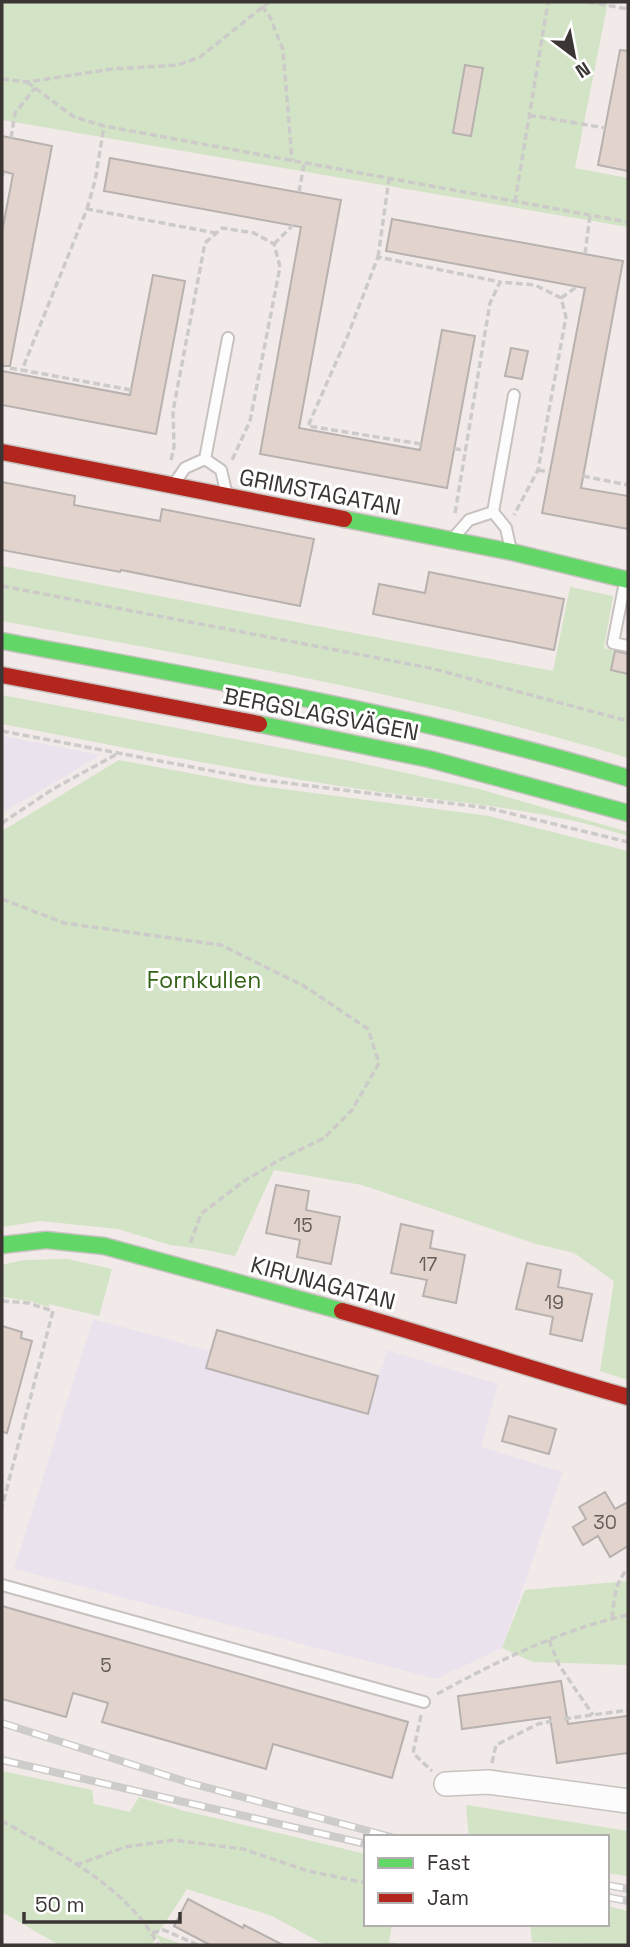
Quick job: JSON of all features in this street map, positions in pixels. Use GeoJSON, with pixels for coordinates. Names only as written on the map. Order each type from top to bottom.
{"type":"FeatureCollection","features":[{"type":"Feature","properties":{"kind":"street","name":"GRIMSTAGATAN"},"geometry":{"type":"LineString","coordinates":[[2,452],[512,552],[627,580]]}},
{"type":"Feature","properties":{"kind":"street","name":"BERGSLAGSVÄGEN"},"geometry":{"type":"LineString","coordinates":[[2,641],[329,702],[538,751],[628,778]]}},
{"type":"Feature","properties":{"kind":"street","name":"BERGSLAGSVÄGEN"},"geometry":{"type":"LineString","coordinates":[[2,675],[402,753],[531,785],[628,813]]}},
{"type":"Feature","properties":{"kind":"street","name":"KIRUNAGATAN"},"geometry":{"type":"LineString","coordinates":[[2,1245],[52,1239],[88,1242],[441,1339],[538,1373],[628,1397]]}},
{"type":"Feature","properties":{"kind":"street"},"geometry":{"type":"LineString","coordinates":[[446,1784],[488,1782],[628,1801]]}},
{"type":"Feature","properties":{"kind":"lane"},"geometry":{"type":"LineString","coordinates":[[205,459],[228,338]]}},
{"type":"Feature","properties":{"kind":"lane"},"geometry":{"type":"LineString","coordinates":[[512,552],[506,528],[493,512],[514,395]]}},
{"type":"Feature","properties":{"kind":"lane"},"geometry":{"type":"LineString","coordinates":[[172,486],[185,468],[205,459]]}},
{"type":"Feature","properties":{"kind":"lane"},"geometry":{"type":"LineString","coordinates":[[205,459],[221,470],[227,497]]}},
{"type":"Feature","properties":{"kind":"lane"},"geometry":{"type":"LineString","coordinates":[[451,541],[469,520],[493,512]]}},
{"type":"Feature","properties":{"kind":"lane"},"geometry":{"type":"LineString","coordinates":[[627,580],[613,643],[628,646]]}},
{"type":"Feature","properties":{"kind":"lane"},"geometry":{"type":"LineString","coordinates":[[2,1586],[424,1702]]}},
{"type":"Feature","properties":{"kind":"path"},"geometry":{"type":"LineString","coordinates":[[2,79],[27,82],[112,69],[178,65],[200,57],[269,2]]}},
{"type":"Feature","properties":{"kind":"path"},"geometry":{"type":"LineString","coordinates":[[515,202],[548,2]]}},
{"type":"Feature","properties":{"kind":"path"},"geometry":{"type":"LineString","coordinates":[[588,2],[628,9]]}},
{"type":"Feature","properties":{"kind":"path"},"geometry":{"type":"LineString","coordinates":[[262,6],[270,17],[283,50],[292,161]]}},
{"type":"Feature","properties":{"kind":"path"},"geometry":{"type":"LineString","coordinates":[[27,82],[74,117],[104,126],[628,222]]}},
{"type":"Feature","properties":{"kind":"path"},"geometry":{"type":"LineString","coordinates":[[10,138],[15,113],[35,88]]}},
{"type":"Feature","properties":{"kind":"path"},"geometry":{"type":"LineString","coordinates":[[529,115],[605,128]]}},
{"type":"Feature","properties":{"kind":"path"},"geometry":{"type":"LineString","coordinates":[[22,370],[87,209],[95,181],[104,126]]}},
{"type":"Feature","properties":{"kind":"path"},"geometry":{"type":"LineString","coordinates":[[299,192],[304,164]]}},
{"type":"Feature","properties":{"kind":"path"},"geometry":{"type":"LineString","coordinates":[[389,179],[378,257],[348,335],[308,426],[421,444]]}},
{"type":"Feature","properties":{"kind":"path"},"geometry":{"type":"LineString","coordinates":[[87,209],[216,233]]}},
{"type":"Feature","properties":{"kind":"path"},"geometry":{"type":"LineString","coordinates":[[584,254],[590,215]]}},
{"type":"Feature","properties":{"kind":"path"},"geometry":{"type":"LineString","coordinates":[[274,244],[293,225]]}},
{"type":"Feature","properties":{"kind":"path"},"geometry":{"type":"LineString","coordinates":[[378,257],[500,282]]}},
{"type":"Feature","properties":{"kind":"path"},"geometry":{"type":"LineString","coordinates":[[561,298],[578,286]]}},
{"type":"Feature","properties":{"kind":"path"},"geometry":{"type":"LineString","coordinates":[[10,368],[131,390]]}},
{"type":"Feature","properties":{"kind":"path"},"geometry":{"type":"LineString","coordinates":[[454,449],[466,450]]}},
{"type":"Feature","properties":{"kind":"path"},"geometry":{"type":"LineString","coordinates":[[538,470],[550,472]]}},
{"type":"Feature","properties":{"kind":"path"},"geometry":{"type":"LineString","coordinates":[[583,477],[628,485]]}},
{"type":"Feature","properties":{"kind":"path"},"geometry":{"type":"LineString","coordinates":[[2,586],[430,668],[596,710],[628,721]]}},
{"type":"Feature","properties":{"kind":"path"},"geometry":{"type":"LineString","coordinates":[[2,731],[255,779],[488,808],[628,842]]}},
{"type":"Feature","properties":{"kind":"path"},"geometry":{"type":"LineString","coordinates":[[2,823],[53,789],[119,753]]}},
{"type":"Feature","properties":{"kind":"path"},"geometry":{"type":"LineString","coordinates":[[2,900],[64,923],[221,945],[304,986],[368,1029],[379,1063],[352,1110],[324,1138],[244,1181],[201,1214],[181,1267]]}},
{"type":"Feature","properties":{"kind":"path"},"geometry":{"type":"LineString","coordinates":[[2,1301],[28,1303],[53,1311],[2,1507]]}},
{"type":"Feature","properties":{"kind":"path"},"geometry":{"type":"LineString","coordinates":[[612,1618],[615,1595],[624,1572],[628,1569]]}},
{"type":"Feature","properties":{"kind":"path"},"geometry":{"type":"LineString","coordinates":[[446,1784],[413,1753],[424,1702],[494,1664],[549,1640],[628,1615]]}},
{"type":"Feature","properties":{"kind":"path"},"geometry":{"type":"LineString","coordinates":[[549,1640],[559,1665],[593,1715]]}},
{"type":"Feature","properties":{"kind":"path"},"geometry":{"type":"LineString","coordinates":[[564,1719],[628,1710]]}},
{"type":"Feature","properties":{"kind":"path"},"geometry":{"type":"LineString","coordinates":[[488,1782],[496,1745],[538,1724],[552,1721]]}},
{"type":"Feature","properties":{"kind":"path"},"geometry":{"type":"LineString","coordinates":[[2,1821],[63,1855],[123,1900],[152,1933],[158,1945]]}},
{"type":"Feature","properties":{"kind":"path"},"geometry":{"type":"LineString","coordinates":[[76,1865],[125,1847],[173,1840],[243,1849],[308,1871],[364,1883]]}},
{"type":"Feature","properties":{"kind":"path"},"geometry":{"type":"LineString","coordinates":[[152,1933],[164,1930],[198,1945]]}},
{"type":"Feature","properties":{"kind":"shaded area"},"geometry":{"type":"Polygon","coordinates":[[[2,736],[101,755],[2,813],[2,736]]]}},
{"type":"Feature","properties":{"kind":"shaded area"},"geometry":{"type":"Polygon","coordinates":[[[93,1319],[211,1351],[368,1413],[387,1350],[498,1384],[481,1447],[563,1472],[502,1648],[436,1679],[14,1569],[93,1319]]]}},
{"type":"Feature","properties":{"kind":"green space"},"geometry":{"type":"Polygon","coordinates":[[[2,2],[608,2],[575,168],[628,178],[628,227],[2,120],[2,2]]]}},
{"type":"Feature","properties":{"kind":"green space"},"geometry":{"type":"Polygon","coordinates":[[[2,566],[553,671],[570,587],[613,596],[604,648],[615,651],[611,670],[628,674],[628,758],[396,697],[2,621],[2,566]]]}},
{"type":"Feature","properties":{"kind":"green space"},"geometry":{"type":"Polygon","coordinates":[[[2,695],[351,761],[479,789],[625,831],[628,836],[524,811],[303,780],[2,724],[2,695]]]}},
{"type":"Feature","properties":{"kind":"green space","name":"Fornkullen"},"geometry":{"type":"Polygon","coordinates":[[[119,760],[253,785],[489,816],[628,851],[628,1380],[600,1371],[614,1281],[574,1253],[533,1243],[362,1185],[274,1170],[235,1256],[170,1245],[118,1229],[40,1221],[2,1227],[2,831],[119,760]]]}},
{"type":"Feature","properties":{"kind":"green space"},"geometry":{"type":"Polygon","coordinates":[[[67,1259],[112,1269],[99,1316],[49,1304],[49,1307],[2,1297],[2,1265],[23,1260],[67,1259]]]}},
{"type":"Feature","properties":{"kind":"green space"},"geometry":{"type":"Polygon","coordinates":[[[628,1581],[628,1665],[533,1662],[502,1648],[525,1590],[628,1581]]]}},
{"type":"Feature","properties":{"kind":"green space"},"geometry":{"type":"Polygon","coordinates":[[[2,1771],[92,1790],[94,1804],[130,1812],[139,1797],[181,1810],[364,1854],[364,1926],[392,1926],[389,1942],[405,1945],[325,1945],[272,1916],[187,1889],[157,1935],[184,1945],[162,1945],[157,1937],[152,1945],[59,1945],[2,1912],[2,1771]]]}},
{"type":"Feature","properties":{"kind":"green space"},"geometry":{"type":"Polygon","coordinates":[[[466,1805],[628,1831],[628,1876],[609,1873],[609,1835],[469,1835],[466,1805]]]}},
{"type":"Feature","properties":{"kind":"green space"},"geometry":{"type":"Polygon","coordinates":[[[609,1906],[628,1911],[628,1945],[532,1942],[530,1926],[609,1926],[609,1906]]]}},
{"type":"Feature","properties":{"kind":"building"},"geometry":{"type":"Polygon","coordinates":[[[620,50],[628,51],[628,171],[598,165],[620,50]]]}},
{"type":"Feature","properties":{"kind":"building"},"geometry":{"type":"Polygon","coordinates":[[[465,65],[483,68],[471,136],[453,133],[465,65]]]}},
{"type":"Feature","properties":{"kind":"building"},"geometry":{"type":"Polygon","coordinates":[[[2,136],[52,146],[10,366],[2,366],[2,232],[13,174],[2,171],[2,136]]]}},
{"type":"Feature","properties":{"kind":"building"},"geometry":{"type":"Polygon","coordinates":[[[110,158],[341,200],[299,428],[420,450],[442,330],[475,336],[447,488],[260,454],[301,227],[104,191],[110,158]]]}},
{"type":"Feature","properties":{"kind":"building"},"geometry":{"type":"Polygon","coordinates":[[[392,219],[623,261],[581,488],[628,496],[628,529],[542,513],[585,288],[386,251],[392,219]]]}},
{"type":"Feature","properties":{"kind":"building"},"geometry":{"type":"Polygon","coordinates":[[[153,275],[185,281],[156,434],[2,405],[2,371],[130,395],[153,275]]]}},
{"type":"Feature","properties":{"kind":"building"},"geometry":{"type":"Polygon","coordinates":[[[511,348],[528,351],[522,379],[505,376],[511,348]]]}},
{"type":"Feature","properties":{"kind":"building"},"geometry":{"type":"Polygon","coordinates":[[[2,482],[75,496],[74,505],[160,521],[162,509],[314,539],[300,606],[121,570],[120,572],[2,550],[2,482]]]}},
{"type":"Feature","properties":{"kind":"building"},"geometry":{"type":"Polygon","coordinates":[[[429,572],[564,599],[554,650],[373,614],[379,584],[425,593],[429,572]]]}},
{"type":"Feature","properties":{"kind":"building"},"geometry":{"type":"Polygon","coordinates":[[[615,651],[628,654],[628,674],[611,670],[615,651]]]}},
{"type":"Feature","properties":{"kind":"building"},"geometry":{"type":"Polygon","coordinates":[[[276,1185],[309,1191],[306,1210],[340,1217],[331,1264],[297,1257],[300,1240],[266,1233],[276,1185]]]}},
{"type":"Feature","properties":{"kind":"building"},"geometry":{"type":"Polygon","coordinates":[[[401,1224],[433,1231],[430,1248],[465,1255],[456,1303],[423,1296],[427,1280],[391,1273],[401,1224]]]}},
{"type":"Feature","properties":{"kind":"building"},"geometry":{"type":"Polygon","coordinates":[[[527,1263],[561,1270],[558,1287],[592,1294],[582,1341],[550,1334],[553,1317],[516,1309],[527,1263]]]}},
{"type":"Feature","properties":{"kind":"building"},"geometry":{"type":"Polygon","coordinates":[[[2,1326],[22,1332],[21,1338],[32,1341],[7,1433],[2,1432],[2,1326]]]}},
{"type":"Feature","properties":{"kind":"building"},"geometry":{"type":"Polygon","coordinates":[[[217,1330],[378,1376],[368,1414],[206,1368],[217,1330]]]}},
{"type":"Feature","properties":{"kind":"building"},"geometry":{"type":"Polygon","coordinates":[[[509,1416],[556,1429],[549,1454],[502,1441],[509,1416]]]}},
{"type":"Feature","properties":{"kind":"building"},"geometry":{"type":"Polygon","coordinates":[[[605,1492],[615,1509],[628,1502],[628,1546],[610,1557],[598,1536],[583,1545],[573,1527],[586,1519],[579,1507],[605,1492]]]}},
{"type":"Feature","properties":{"kind":"building"},"geometry":{"type":"Polygon","coordinates":[[[2,1606],[408,1722],[392,1778],[273,1744],[266,1769],[102,1722],[108,1703],[73,1693],[66,1717],[2,1699],[2,1606]]]}},
{"type":"Feature","properties":{"kind":"building"},"geometry":{"type":"Polygon","coordinates":[[[561,1681],[568,1724],[628,1716],[628,1753],[557,1763],[550,1717],[462,1729],[458,1696],[561,1681]]]}},
{"type":"Feature","properties":{"kind":"building"},"geometry":{"type":"Polygon","coordinates":[[[188,1899],[243,1928],[244,1925],[283,1945],[210,1945],[174,1926],[188,1899]]]}},
{"type":"Feature","properties":{"kind":"railway"},"geometry":{"type":"LineString","coordinates":[[2,1723],[190,1783],[384,1835]]}},
{"type":"Feature","properties":{"kind":"railway"},"geometry":{"type":"LineString","coordinates":[[2,1760],[364,1844]]}},
{"type":"Feature","properties":{"kind":"railway"},"geometry":{"type":"LineString","coordinates":[[609,1885],[628,1889]]}},
{"type":"Feature","properties":{"kind":"railway"},"geometry":{"type":"LineString","coordinates":[[609,1897],[628,1901]]}},
{"type":"Feature","properties":{"kind":"traffic: fast"},"geometry":{"type":"LineString","coordinates":[[344,519],[512,552],[628,580]]}},
{"type":"Feature","properties":{"kind":"traffic: fast"},"geometry":{"type":"LineString","coordinates":[[2,641],[238,685],[395,718],[551,756],[628,778]]}},
{"type":"Feature","properties":{"kind":"traffic: fast"},"geometry":{"type":"LineString","coordinates":[[259,724],[429,759],[628,813]]}},
{"type":"Feature","properties":{"kind":"traffic: fast"},"geometry":{"type":"LineString","coordinates":[[2,1245],[46,1240],[104,1246],[342,1311]]}},
{"type":"Feature","properties":{"kind":"traffic: jam"},"geometry":{"type":"LineString","coordinates":[[2,452],[344,519]]}},
{"type":"Feature","properties":{"kind":"traffic: jam"},"geometry":{"type":"LineString","coordinates":[[2,675],[259,724]]}},
{"type":"Feature","properties":{"kind":"traffic: jam"},"geometry":{"type":"LineString","coordinates":[[342,1311],[628,1397]]}}]}
